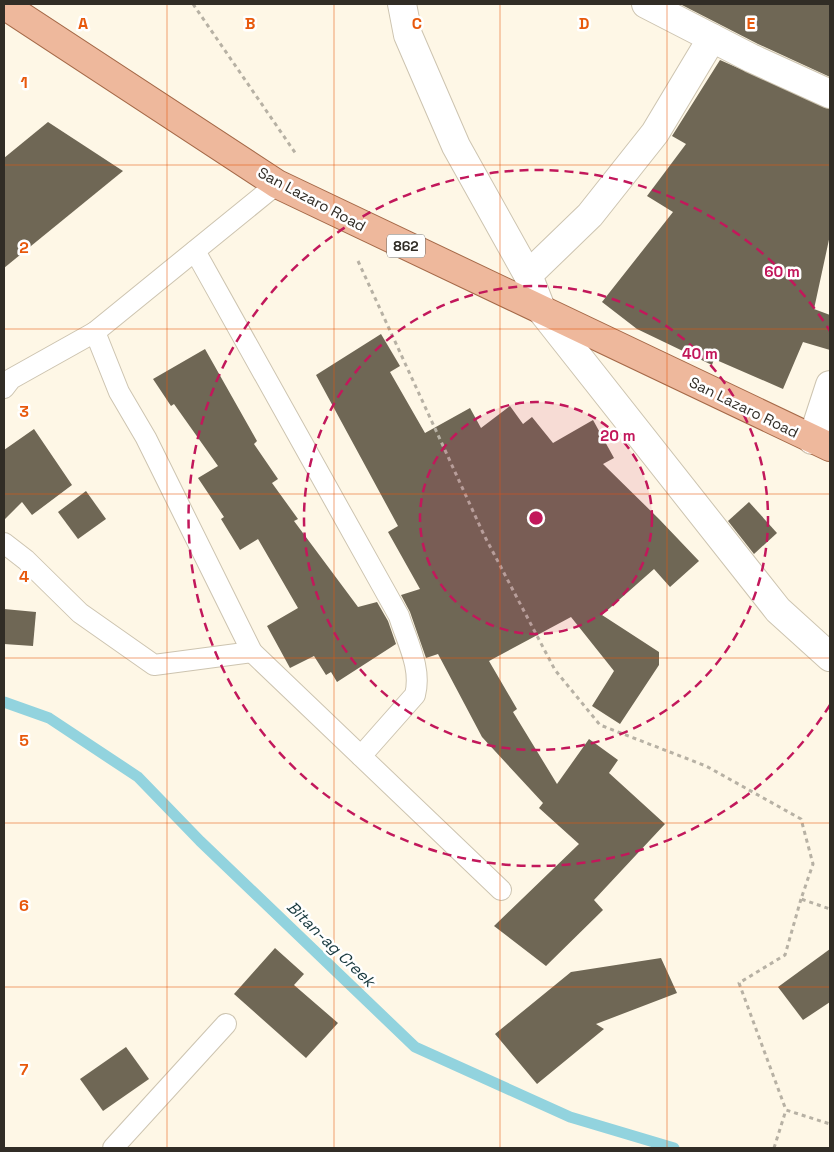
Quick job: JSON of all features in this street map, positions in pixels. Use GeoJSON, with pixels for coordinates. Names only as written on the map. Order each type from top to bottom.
{"type":"FeatureCollection","features":[{"type":"Feature","properties":{"kind":"main road","name":"San Lazaro Road"},"geometry":{"type":"LineString","coordinates":[[4,5],[277,184],[336,214],[821,443]]}},
{"type":"Feature","properties":{"kind":"street"},"geometry":{"type":"LineString","coordinates":[[402,4],[408,35],[456,146],[528,275],[542,311],[778,610],[830,657]]}},
{"type":"Feature","properties":{"kind":"street"},"geometry":{"type":"LineString","coordinates":[[646,4],[751,58],[830,94]]}},
{"type":"Feature","properties":{"kind":"street"},"geometry":{"type":"LineString","coordinates":[[528,275],[590,215],[655,133],[712,38]]}},
{"type":"Feature","properties":{"kind":"street"},"geometry":{"type":"LineString","coordinates":[[821,443],[830,385]]}},
{"type":"Feature","properties":{"kind":"lane"},"geometry":{"type":"LineString","coordinates":[[4,388],[11,379],[96,332],[277,184]]}},
{"type":"Feature","properties":{"kind":"lane"},"geometry":{"type":"LineString","coordinates":[[195,251],[398,616],[416,668],[418,682],[414,695],[361,756]]}},
{"type":"Feature","properties":{"kind":"lane"},"geometry":{"type":"LineString","coordinates":[[96,332],[118,392],[146,438],[252,652],[501,890]]}},
{"type":"Feature","properties":{"kind":"lane"},"geometry":{"type":"LineString","coordinates":[[4,543],[26,560],[80,613],[154,665],[252,652]]}},
{"type":"Feature","properties":{"kind":"lane"},"geometry":{"type":"LineString","coordinates":[[113,1148],[226,1024]]}},
{"type":"Feature","properties":{"kind":"path"},"geometry":{"type":"LineString","coordinates":[[193,4],[298,157]]}},
{"type":"Feature","properties":{"kind":"path"},"geometry":{"type":"LineString","coordinates":[[336,214],[484,535],[555,670],[600,726],[706,766],[801,819],[813,864],[785,955],[739,983],[786,1110],[774,1148]]}},
{"type":"Feature","properties":{"kind":"path"},"geometry":{"type":"LineString","coordinates":[[801,900],[830,909]]}},
{"type":"Feature","properties":{"kind":"path"},"geometry":{"type":"LineString","coordinates":[[786,1110],[830,1124]]}},
{"type":"Feature","properties":{"kind":"building"},"geometry":{"type":"Polygon","coordinates":[[[680,4],[830,4],[830,77],[758,44],[680,4]]]}},
{"type":"Feature","properties":{"kind":"building"},"geometry":{"type":"Polygon","coordinates":[[[720,60],[830,109],[830,235],[814,309],[830,315],[830,350],[803,342],[783,389],[714,359],[712,365],[637,329],[602,302],[673,212],[647,196],[686,144],[672,136],[720,60]]]}},
{"type":"Feature","properties":{"kind":"building"},"geometry":{"type":"Polygon","coordinates":[[[48,122],[123,171],[4,268],[4,158],[48,122]]]}},
{"type":"Feature","properties":{"kind":"building"},"geometry":{"type":"Polygon","coordinates":[[[381,334],[400,366],[390,372],[425,433],[470,408],[481,428],[510,406],[523,424],[532,417],[553,443],[593,420],[614,458],[603,464],[699,561],[670,587],[654,569],[602,615],[659,652],[659,665],[620,724],[592,706],[614,671],[571,617],[489,661],[517,709],[513,712],[557,784],[589,739],[618,760],[609,773],[665,824],[594,900],[603,910],[546,966],[494,926],[579,844],[539,808],[543,803],[482,737],[438,654],[426,658],[410,612],[401,595],[420,589],[388,532],[398,526],[316,375],[381,334]]]}},
{"type":"Feature","properties":{"kind":"building"},"geometry":{"type":"Polygon","coordinates":[[[205,349],[257,441],[254,444],[278,479],[272,483],[298,519],[294,521],[358,607],[377,602],[388,621],[396,644],[337,682],[331,672],[326,675],[314,656],[290,668],[267,626],[298,608],[258,539],[240,550],[221,519],[224,517],[198,478],[218,466],[174,404],[171,406],[153,379],[205,349]]]}},
{"type":"Feature","properties":{"kind":"building"},"geometry":{"type":"Polygon","coordinates":[[[34,429],[72,485],[32,515],[22,502],[4,520],[4,450],[34,429]]]}},
{"type":"Feature","properties":{"kind":"building"},"geometry":{"type":"Polygon","coordinates":[[[86,491],[106,519],[78,539],[58,512],[86,491]]]}},
{"type":"Feature","properties":{"kind":"building"},"geometry":{"type":"Polygon","coordinates":[[[749,502],[777,533],[754,554],[728,521],[749,502]]]}},
{"type":"Feature","properties":{"kind":"building"},"geometry":{"type":"Polygon","coordinates":[[[4,609],[36,612],[33,646],[4,644],[4,609]]]}},
{"type":"Feature","properties":{"kind":"building"},"geometry":{"type":"Polygon","coordinates":[[[275,948],[304,974],[294,985],[338,1023],[306,1058],[234,994],[275,948]]]}},
{"type":"Feature","properties":{"kind":"building"},"geometry":{"type":"Polygon","coordinates":[[[830,949],[830,1002],[803,1020],[778,987],[830,949]]]}},
{"type":"Feature","properties":{"kind":"building"},"geometry":{"type":"Polygon","coordinates":[[[661,958],[677,993],[596,1024],[604,1029],[537,1084],[495,1034],[571,972],[661,958]]]}},
{"type":"Feature","properties":{"kind":"building"},"geometry":{"type":"Polygon","coordinates":[[[126,1047],[149,1079],[103,1111],[80,1079],[126,1047]]]}},
{"type":"Feature","properties":{"kind":"waterway","name":"Bitan-ag Creek"},"geometry":{"type":"LineString","coordinates":[[4,702],[49,718],[138,777],[200,841],[415,1047],[570,1117],[674,1148]]}}]}
